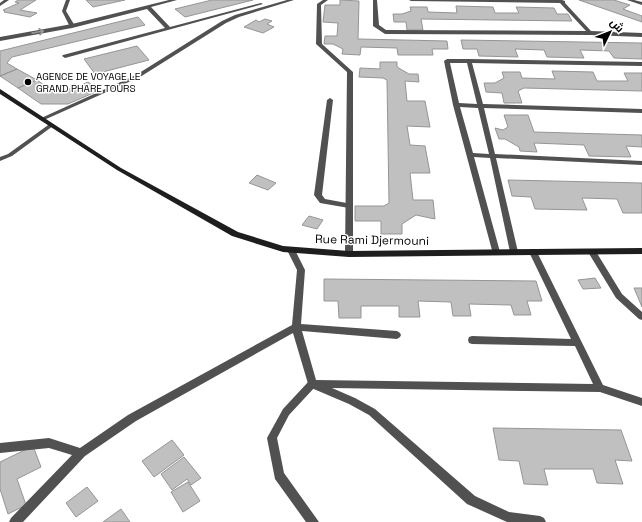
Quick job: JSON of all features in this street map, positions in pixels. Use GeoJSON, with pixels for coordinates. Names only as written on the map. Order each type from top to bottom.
{"type":"FeatureCollection","features":[{"type":"Feature","properties":{"kind":"main road","name":"Rue Rami Djermouni"},"geometry":{"type":"LineString","coordinates":[[1,93],[119,169],[235,234],[283,249],[348,254],[642,252]]}},
{"type":"Feature","properties":{"kind":"street"},"geometry":{"type":"LineString","coordinates":[[0,4],[7,0]]}},
{"type":"Feature","properties":{"kind":"street"},"geometry":{"type":"LineString","coordinates":[[68,0],[64,11],[72,26]]}},
{"type":"Feature","properties":{"kind":"street"},"geometry":{"type":"LineString","coordinates":[[0,39],[72,26],[175,0]]}},
{"type":"Feature","properties":{"kind":"street"},"geometry":{"type":"LineString","coordinates":[[65,56],[274,0]]}},
{"type":"Feature","properties":{"kind":"street"},"geometry":{"type":"LineString","coordinates":[[42,119],[138,76],[224,22],[237,16],[292,0]]}},
{"type":"Feature","properties":{"kind":"street"},"geometry":{"type":"LineString","coordinates":[[326,0],[319,4],[319,44],[350,72],[348,254]]}},
{"type":"Feature","properties":{"kind":"street"},"geometry":{"type":"LineString","coordinates":[[375,0],[376,26],[384,32],[590,33],[642,35]]}},
{"type":"Feature","properties":{"kind":"street"},"geometry":{"type":"LineString","coordinates":[[411,0],[561,1],[590,33]]}},
{"type":"Feature","properties":{"kind":"street"},"geometry":{"type":"LineString","coordinates":[[629,0],[642,4]]}},
{"type":"Feature","properties":{"kind":"street"},"geometry":{"type":"LineString","coordinates":[[148,7],[168,28]]}},
{"type":"Feature","properties":{"kind":"street"},"geometry":{"type":"LineString","coordinates":[[496,252],[471,155],[456,105],[447,61],[642,64]]}},
{"type":"Feature","properties":{"kind":"street"},"geometry":{"type":"LineString","coordinates":[[469,61],[482,106],[491,156],[514,252]]}},
{"type":"Feature","properties":{"kind":"street"},"geometry":{"type":"LineString","coordinates":[[330,100],[318,195],[323,200],[349,206]]}},
{"type":"Feature","properties":{"kind":"street"},"geometry":{"type":"LineString","coordinates":[[456,105],[642,111]]}},
{"type":"Feature","properties":{"kind":"street"},"geometry":{"type":"LineString","coordinates":[[0,158],[10,155],[52,125]]}},
{"type":"Feature","properties":{"kind":"street"},"geometry":{"type":"LineString","coordinates":[[471,155],[642,163]]}},
{"type":"Feature","properties":{"kind":"street"},"geometry":{"type":"LineString","coordinates":[[291,250],[300,270],[296,327],[312,384]]}},
{"type":"Feature","properties":{"kind":"street"},"geometry":{"type":"LineString","coordinates":[[533,252],[600,388]]}},
{"type":"Feature","properties":{"kind":"street"},"geometry":{"type":"LineString","coordinates":[[592,252],[619,296],[642,317]]}},
{"type":"Feature","properties":{"kind":"street"},"geometry":{"type":"LineString","coordinates":[[15,522],[81,454],[132,418],[296,327],[397,335]]}},
{"type":"Feature","properties":{"kind":"street"},"geometry":{"type":"LineString","coordinates":[[472,340],[578,343]]}},
{"type":"Feature","properties":{"kind":"street"},"geometry":{"type":"LineString","coordinates":[[312,384],[352,401],[372,412],[471,500],[508,517],[540,522]]}},
{"type":"Feature","properties":{"kind":"street"},"geometry":{"type":"LineString","coordinates":[[314,522],[279,475],[272,438],[286,412],[312,384],[600,388],[642,403]]}},
{"type":"Feature","properties":{"kind":"street"},"geometry":{"type":"LineString","coordinates":[[0,448],[49,443],[81,454]]}},
{"type":"Feature","properties":{"kind":"building"},"geometry":{"type":"Polygon","coordinates":[[[18,0],[36,0],[20,10],[37,13],[30,17],[4,12],[5,11],[3,10],[19,3],[15,2],[18,0]]]}},
{"type":"Feature","properties":{"kind":"building"},"geometry":{"type":"Polygon","coordinates":[[[86,0],[125,0],[93,7],[86,0]]]}},
{"type":"Feature","properties":{"kind":"building"},"geometry":{"type":"Polygon","coordinates":[[[212,0],[253,0],[185,17],[175,9],[212,0]]]}},
{"type":"Feature","properties":{"kind":"building"},"geometry":{"type":"Polygon","coordinates":[[[340,0],[359,1],[358,39],[447,41],[448,49],[432,49],[433,55],[398,55],[397,48],[361,47],[360,55],[342,54],[343,49],[333,44],[324,44],[325,36],[337,36],[338,23],[323,22],[325,5],[340,5],[340,0]]]}},
{"type":"Feature","properties":{"kind":"building"},"geometry":{"type":"Polygon","coordinates":[[[579,0],[614,0],[630,5],[623,9],[642,16],[642,22],[579,0]]]}},
{"type":"Feature","properties":{"kind":"building"},"geometry":{"type":"Polygon","coordinates":[[[456,6],[493,7],[495,13],[519,13],[516,7],[554,8],[557,14],[568,14],[572,21],[421,19],[423,30],[407,30],[406,22],[394,22],[393,14],[402,14],[411,11],[410,7],[427,7],[428,12],[457,13],[456,6]]]}},
{"type":"Feature","properties":{"kind":"building"},"geometry":{"type":"Polygon","coordinates":[[[138,17],[145,25],[12,57],[7,63],[17,69],[0,76],[0,51],[138,17]]]}},
{"type":"Feature","properties":{"kind":"building"},"geometry":{"type":"Polygon","coordinates":[[[265,19],[272,21],[267,24],[274,27],[263,33],[244,27],[256,20],[259,22],[265,19]]]}},
{"type":"Feature","properties":{"kind":"building"},"geometry":{"type":"Polygon","coordinates":[[[461,40],[642,43],[642,59],[614,58],[609,51],[580,50],[584,58],[547,57],[544,50],[515,49],[518,57],[479,56],[477,49],[463,49],[461,40]]]}},
{"type":"Feature","properties":{"kind":"building"},"geometry":{"type":"Polygon","coordinates":[[[137,46],[149,60],[95,74],[84,59],[137,46]]]}},
{"type":"Feature","properties":{"kind":"building"},"geometry":{"type":"Polygon","coordinates":[[[380,62],[397,62],[397,67],[409,74],[418,74],[419,82],[405,81],[407,101],[425,101],[430,127],[407,126],[410,145],[425,146],[430,173],[410,173],[413,200],[433,200],[435,219],[416,215],[402,224],[402,234],[381,234],[381,221],[355,221],[355,206],[384,206],[389,203],[387,80],[383,78],[359,77],[360,68],[380,69],[380,62]]]}},
{"type":"Feature","properties":{"kind":"building"},"geometry":{"type":"Polygon","coordinates":[[[17,69],[37,80],[18,88],[0,76],[17,69]]]}},
{"type":"Feature","properties":{"kind":"building"},"geometry":{"type":"Polygon","coordinates":[[[552,71],[593,72],[597,81],[628,81],[624,73],[642,73],[642,91],[524,88],[518,91],[522,103],[504,103],[502,93],[486,92],[484,83],[495,83],[504,78],[502,72],[520,72],[522,78],[555,79],[552,71]]]}},
{"type":"Feature","properties":{"kind":"building"},"geometry":{"type":"Polygon","coordinates":[[[37,80],[48,88],[73,89],[88,82],[100,90],[68,104],[41,104],[18,88],[37,80]]]}},
{"type":"Feature","properties":{"kind":"building"},"geometry":{"type":"Polygon","coordinates":[[[504,115],[528,115],[534,132],[642,135],[642,147],[626,146],[631,157],[589,156],[584,145],[534,143],[537,152],[520,151],[519,147],[505,139],[499,139],[495,128],[503,130],[508,127],[504,115]]]}},
{"type":"Feature","properties":{"kind":"building"},"geometry":{"type":"Polygon","coordinates":[[[257,175],[276,183],[268,190],[249,183],[257,175]]]}},
{"type":"Feature","properties":{"kind":"building"},"geometry":{"type":"Polygon","coordinates":[[[508,180],[642,183],[642,213],[623,213],[617,199],[582,198],[587,210],[535,209],[531,197],[512,196],[508,180]]]}},
{"type":"Feature","properties":{"kind":"building"},"geometry":{"type":"Polygon","coordinates":[[[309,216],[323,220],[317,229],[302,225],[309,216]]]}},
{"type":"Feature","properties":{"kind":"building"},"geometry":{"type":"Polygon","coordinates":[[[595,278],[601,288],[583,289],[578,280],[595,278]]]}},
{"type":"Feature","properties":{"kind":"building"},"geometry":{"type":"Polygon","coordinates":[[[324,279],[536,281],[542,301],[527,301],[531,315],[514,315],[511,305],[469,304],[471,316],[453,316],[451,302],[418,301],[420,317],[399,317],[399,306],[361,306],[361,318],[339,318],[338,301],[324,301],[324,279]]]}},
{"type":"Feature","properties":{"kind":"building"},"geometry":{"type":"Polygon","coordinates":[[[634,288],[642,288],[642,307],[634,288]]]}},
{"type":"Feature","properties":{"kind":"building"},"geometry":{"type":"Polygon","coordinates":[[[493,428],[621,430],[632,461],[615,460],[623,484],[597,483],[593,469],[544,469],[548,485],[524,484],[519,461],[499,460],[493,428]]]}},
{"type":"Feature","properties":{"kind":"building"},"geometry":{"type":"Polygon","coordinates":[[[172,440],[184,455],[154,477],[142,461],[172,440]]]}},
{"type":"Feature","properties":{"kind":"building"},"geometry":{"type":"Polygon","coordinates":[[[33,446],[41,467],[17,479],[26,505],[8,514],[0,489],[0,462],[33,446]]]}},
{"type":"Feature","properties":{"kind":"building"},"geometry":{"type":"Polygon","coordinates":[[[184,457],[201,478],[191,485],[187,479],[172,490],[161,474],[184,457]]]}},
{"type":"Feature","properties":{"kind":"building"},"geometry":{"type":"Polygon","coordinates":[[[188,482],[200,501],[183,512],[171,492],[188,482]]]}},
{"type":"Feature","properties":{"kind":"building"},"geometry":{"type":"Polygon","coordinates":[[[87,487],[98,501],[76,517],[66,503],[87,487]]]}},
{"type":"Feature","properties":{"kind":"building"},"geometry":{"type":"Polygon","coordinates":[[[121,509],[130,522],[103,522],[121,509]]]}},
{"type":"Feature","properties":{"kind":"place","name":"AGENCE DE VOYAGE LE GRAND PHARE TOURS"},"geometry":{"type":"Point","coordinates":[28,82]}}]}
